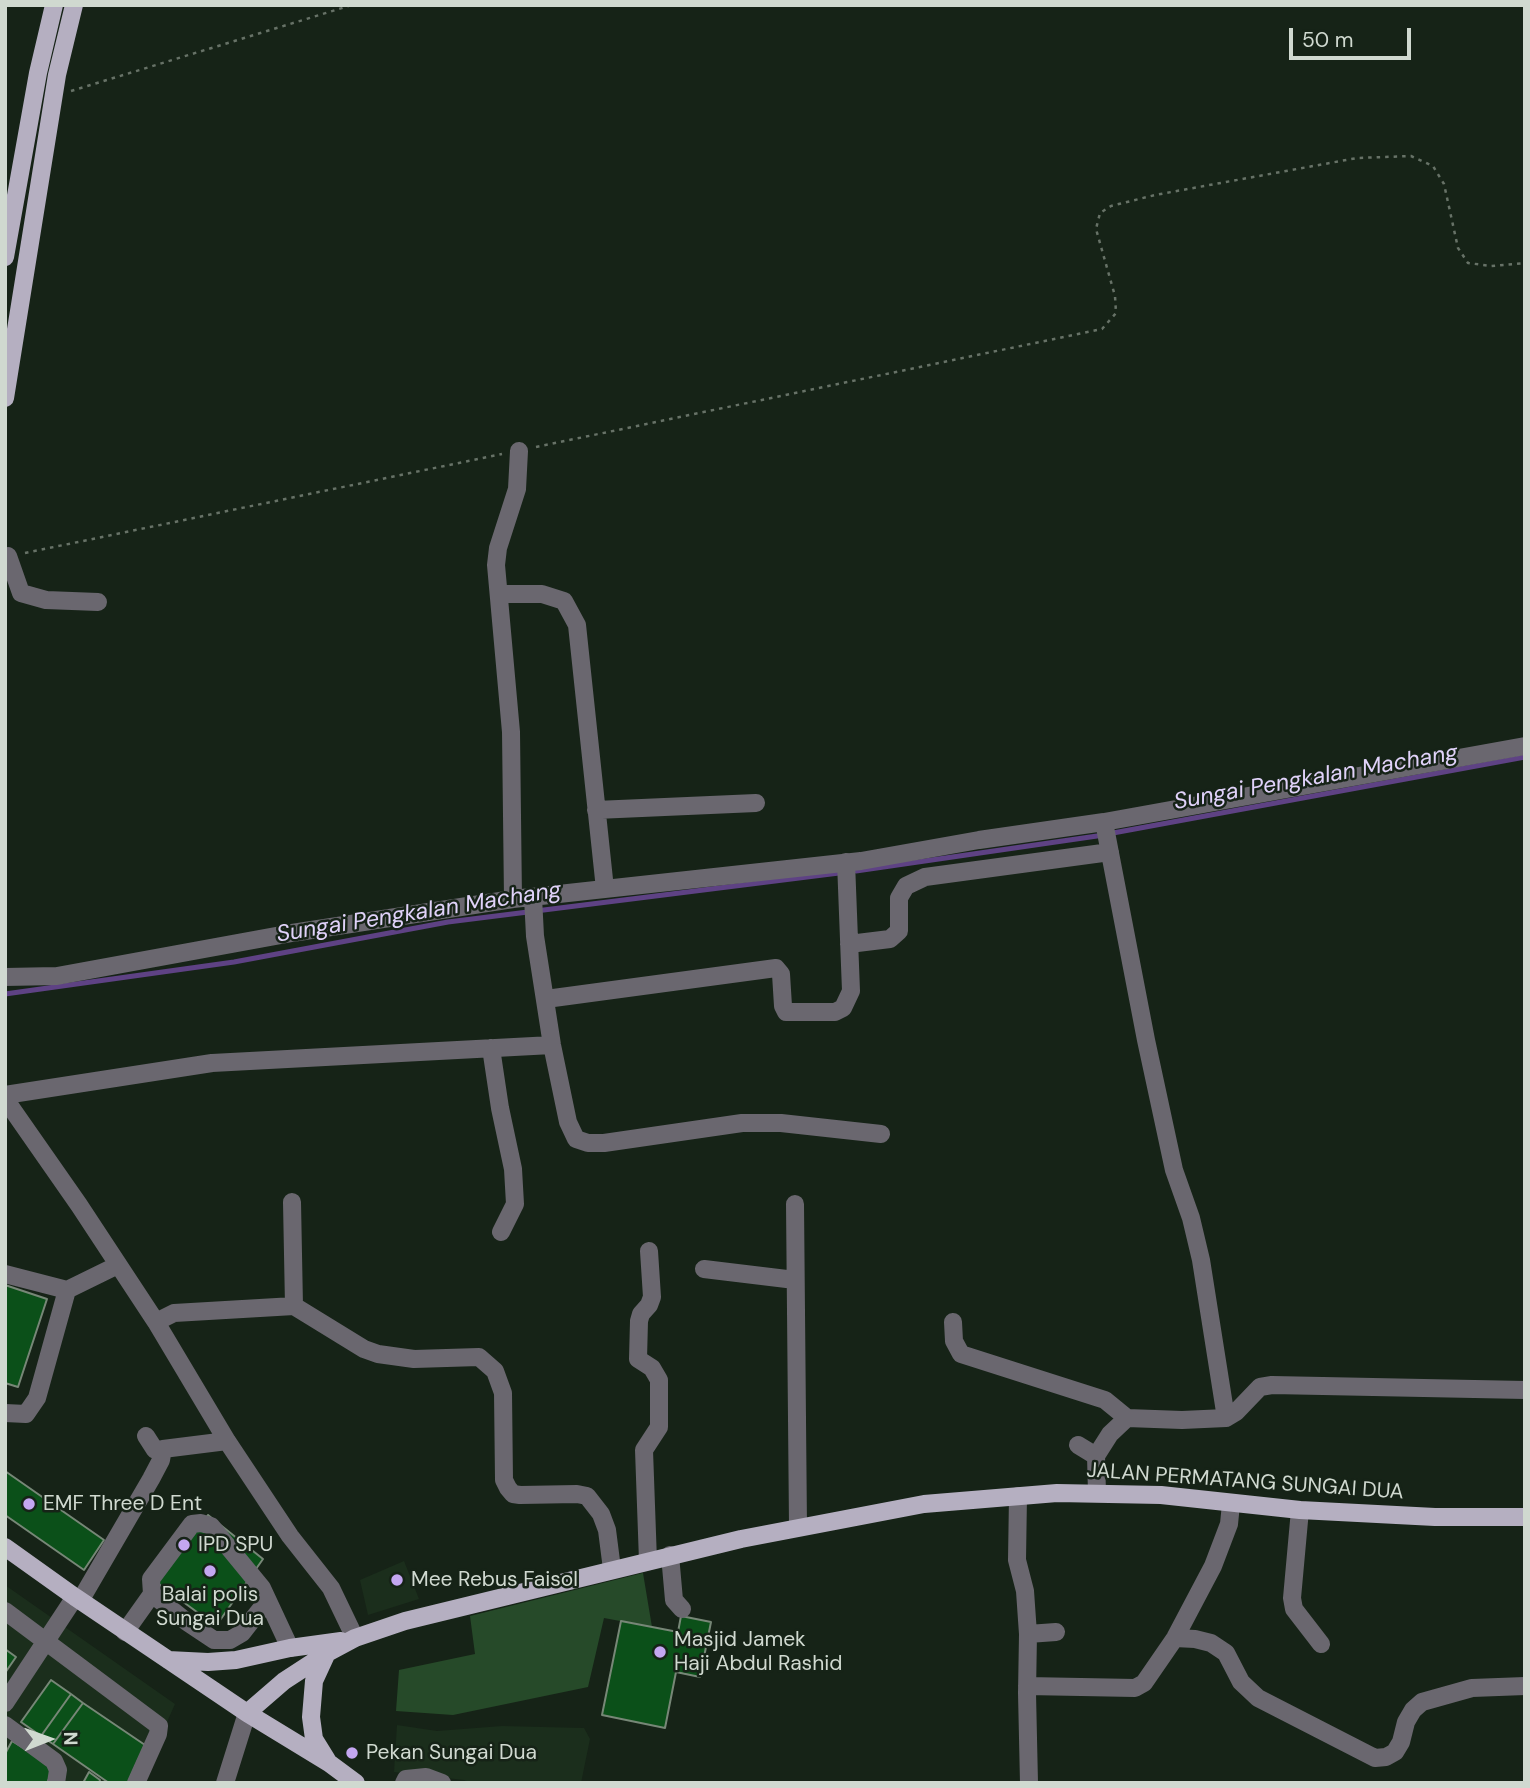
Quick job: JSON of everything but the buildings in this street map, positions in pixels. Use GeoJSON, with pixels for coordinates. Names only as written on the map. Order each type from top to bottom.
{"type":"FeatureCollection","features":[{"type":"Feature","properties":{"kind":"main road"},"geometry":{"type":"LineString","coordinates":[[5,257],[38,72],[54,5]]}},
{"type":"Feature","properties":{"kind":"main road"},"geometry":{"type":"LineString","coordinates":[[5,398],[54,97],[74,5]]}},
{"type":"Feature","properties":{"kind":"main road","name":"JALAN PERMATANG SUNGAI DUA"},"geometry":{"type":"LineString","coordinates":[[247,1713],[284,1681],[327,1653],[355,1639],[405,1621],[798,1526],[924,1504],[1057,1493],[1097,1493],[1161,1495],[1300,1510],[1435,1517],[1525,1517]]}},
{"type":"Feature","properties":{"kind":"main road"},"geometry":{"type":"LineString","coordinates":[[5,1547],[125,1632],[356,1783]]}},
{"type":"Feature","properties":{"kind":"main road"},"geometry":{"type":"LineString","coordinates":[[168,1660],[236,1660],[290,1648],[355,1639]]}},
{"type":"Feature","properties":{"kind":"main road"},"geometry":{"type":"LineString","coordinates":[[327,1653],[314,1681],[311,1717],[314,1739],[329,1763]]}},
{"type":"Feature","properties":{"kind":"street"},"geometry":{"type":"LineString","coordinates":[[513,899],[511,732],[496,565],[498,548],[517,489],[519,451]]}},
{"type":"Feature","properties":{"kind":"street"},"geometry":{"type":"LineString","coordinates":[[7,556],[21,593],[46,600],[99,602]]}},
{"type":"Feature","properties":{"kind":"street"},"geometry":{"type":"LineString","coordinates":[[499,594],[542,594],[564,601],[577,625],[606,889]]}},
{"type":"Feature","properties":{"kind":"street"},"geometry":{"type":"LineString","coordinates":[[5,977],[57,976],[292,933],[513,899],[533,899],[846,862],[1104,822],[1525,746]]}},
{"type":"Feature","properties":{"kind":"street"},"geometry":{"type":"LineString","coordinates":[[596,810],[756,803]]}},
{"type":"Feature","properties":{"kind":"street"},"geometry":{"type":"LineString","coordinates":[[1104,822],[1174,1170],[1191,1219],[1200,1260],[1226,1418]]}},
{"type":"Feature","properties":{"kind":"street"},"geometry":{"type":"LineString","coordinates":[[849,944],[890,939],[900,931],[899,898],[906,886],[925,877],[1110,852]]}},
{"type":"Feature","properties":{"kind":"street"},"geometry":{"type":"LineString","coordinates":[[546,999],[776,968],[782,974],[783,1006],[786,1012],[835,1012],[843,1008],[852,991],[846,862]]}},
{"type":"Feature","properties":{"kind":"street"},"geometry":{"type":"LineString","coordinates":[[533,899],[535,936],[552,1045],[568,1122],[576,1139],[588,1143],[742,1124],[780,1123],[881,1134]]}},
{"type":"Feature","properties":{"kind":"street"},"geometry":{"type":"LineString","coordinates":[[355,1639],[331,1588],[290,1536],[227,1441],[156,1322],[5,1097],[212,1063],[552,1045]]}},
{"type":"Feature","properties":{"kind":"street"},"geometry":{"type":"LineString","coordinates":[[491,1048],[514,1181],[515,1204],[501,1232]]}},
{"type":"Feature","properties":{"kind":"street"},"geometry":{"type":"LineString","coordinates":[[292,1202],[294,1306]]}},
{"type":"Feature","properties":{"kind":"street"},"geometry":{"type":"LineString","coordinates":[[795,1204],[798,1526]]}},
{"type":"Feature","properties":{"kind":"street"},"geometry":{"type":"LineString","coordinates":[[648,1561],[644,1450],[659,1427],[659,1380],[652,1368],[635,1359],[639,1321],[652,1297],[649,1251]]}},
{"type":"Feature","properties":{"kind":"street"},"geometry":{"type":"LineString","coordinates":[[5,1274],[67,1290],[118,1265]]}},
{"type":"Feature","properties":{"kind":"street"},"geometry":{"type":"LineString","coordinates":[[704,1269],[795,1280]]}},
{"type":"Feature","properties":{"kind":"street"},"geometry":{"type":"LineString","coordinates":[[5,1413],[26,1414],[37,1398],[67,1290]]}},
{"type":"Feature","properties":{"kind":"street"},"geometry":{"type":"LineString","coordinates":[[156,1322],[174,1313],[294,1306],[364,1349],[378,1354],[414,1359],[479,1357],[495,1371],[503,1393],[504,1480],[508,1488],[513,1494],[520,1495],[587,1496],[601,1514],[607,1530],[612,1569]]}},
{"type":"Feature","properties":{"kind":"street"},"geometry":{"type":"LineString","coordinates":[[953,1322],[954,1341],[961,1354],[1105,1400],[1127,1419],[1226,1418],[1236,1412],[1260,1387],[1272,1385],[1525,1390]]}},
{"type":"Feature","properties":{"kind":"street"},"geometry":{"type":"LineString","coordinates":[[1097,1493],[1096,1456],[1110,1434],[1127,1419]]}},
{"type":"Feature","properties":{"kind":"street"},"geometry":{"type":"LineString","coordinates":[[146,1436],[155,1450],[161,1451],[164,1448],[227,1441]]}},
{"type":"Feature","properties":{"kind":"street"},"geometry":{"type":"LineString","coordinates":[[1078,1445],[1096,1456]]}},
{"type":"Feature","properties":{"kind":"street"},"geometry":{"type":"LineString","coordinates":[[5,1703],[45,1640],[78,1599],[151,1479],[161,1460],[161,1451]]}},
{"type":"Feature","properties":{"kind":"street"},"geometry":{"type":"LineString","coordinates":[[1018,1496],[1017,1560],[1025,1591],[1028,1634],[1029,1783]]}},
{"type":"Feature","properties":{"kind":"street"},"geometry":{"type":"LineString","coordinates":[[1027,1686],[1135,1688],[1144,1683],[1175,1638],[1213,1566],[1229,1524],[1231,1504]]}},
{"type":"Feature","properties":{"kind":"street"},"geometry":{"type":"LineString","coordinates":[[1300,1510],[1292,1598],[1294,1609],[1321,1644]]}},
{"type":"Feature","properties":{"kind":"street"},"geometry":{"type":"LineString","coordinates":[[125,1632],[152,1594],[151,1579],[192,1524],[201,1523],[211,1526],[262,1588],[290,1648]]}},
{"type":"Feature","properties":{"kind":"street"},"geometry":{"type":"LineString","coordinates":[[670,1556],[674,1600],[682,1609]]}},
{"type":"Feature","properties":{"kind":"street"},"geometry":{"type":"LineString","coordinates":[[152,1594],[214,1640],[230,1640],[242,1633],[267,1601]]}},
{"type":"Feature","properties":{"kind":"street"},"geometry":{"type":"LineString","coordinates":[[5,1611],[159,1726],[136,1783]]}},
{"type":"Feature","properties":{"kind":"street"},"geometry":{"type":"LineString","coordinates":[[1028,1634],[1056,1632]]}},
{"type":"Feature","properties":{"kind":"street"},"geometry":{"type":"LineString","coordinates":[[1175,1638],[1211,1643],[1226,1653],[1241,1682],[1258,1698],[1375,1758],[1386,1757],[1395,1752],[1401,1742],[1406,1722],[1422,1702],[1472,1688],[1525,1686]]}},
{"type":"Feature","properties":{"kind":"street"},"geometry":{"type":"LineString","coordinates":[[225,1783],[247,1713]]}},
{"type":"Feature","properties":{"kind":"street"},"geometry":{"type":"LineString","coordinates":[[5,1725],[54,1761],[58,1770],[56,1783]]}},
{"type":"Feature","properties":{"kind":"street"},"geometry":{"type":"LineString","coordinates":[[404,1783],[406,1779],[426,1777],[442,1783]]}},
{"type":"Feature","properties":{"kind":"path"},"geometry":{"type":"LineString","coordinates":[[54,97],[352,5]]}},
{"type":"Feature","properties":{"kind":"path"},"geometry":{"type":"LineString","coordinates":[[7,556],[1102,329],[1116,313],[1115,296],[1096,229],[1100,213],[1111,206],[1155,195],[1357,158],[1411,156],[1433,166],[1444,184],[1458,248],[1468,263],[1491,266],[1525,263]]}},
{"type":"Feature","properties":{"kind":"shaded area"},"geometry":{"type":"Polygon","coordinates":[[[404,1561],[419,1599],[368,1615],[360,1580],[404,1561]]]}},
{"type":"Feature","properties":{"kind":"shaded area"},"geometry":{"type":"Polygon","coordinates":[[[5,1585],[175,1704],[140,1783],[5,1783],[5,1585]]]}},
{"type":"Feature","properties":{"kind":"shaded area"},"geometry":{"type":"Polygon","coordinates":[[[397,1725],[437,1731],[502,1726],[584,1728],[590,1739],[581,1783],[471,1783],[394,1772],[397,1725]]]}},
{"type":"Feature","properties":{"kind":"green space"},"geometry":{"type":"Polygon","coordinates":[[[643,1573],[652,1627],[604,1618],[588,1687],[453,1715],[396,1711],[399,1670],[475,1654],[470,1616],[643,1573]]]}},
{"type":"Feature","properties":{"kind":"waterway","name":"Sungai Pengkalan Machang"},"geometry":{"type":"LineString","coordinates":[[1113,833],[1525,757]]}},
{"type":"Feature","properties":{"kind":"waterway","name":"Sungai Pengkalan Machang"},"geometry":{"type":"LineString","coordinates":[[856,871],[1097,836]]}},
{"type":"Feature","properties":{"kind":"waterway","name":"Sungai Pengkalan Machang"},"geometry":{"type":"LineString","coordinates":[[5,994],[234,962],[448,922],[839,873]]}},
{"type":"Feature","properties":{"kind":"place","name":"EMF Three D Ent"},"geometry":{"type":"Point","coordinates":[29,1504]}},
{"type":"Feature","properties":{"kind":"place","name":"IPD SPU"},"geometry":{"type":"Point","coordinates":[184,1545]}},
{"type":"Feature","properties":{"kind":"place","name":"Balai polis Sungai Dua"},"geometry":{"type":"Point","coordinates":[210,1571]}},
{"type":"Feature","properties":{"kind":"place","name":"Mee Rebus Faisol"},"geometry":{"type":"Point","coordinates":[397,1580]}},
{"type":"Feature","properties":{"kind":"place","name":"Masjid Jamek Haji Abdul Rashid"},"geometry":{"type":"Point","coordinates":[660,1652]}},
{"type":"Feature","properties":{"kind":"place","name":"Pekan Sungai Dua"},"geometry":{"type":"Point","coordinates":[352,1753]}}]}
